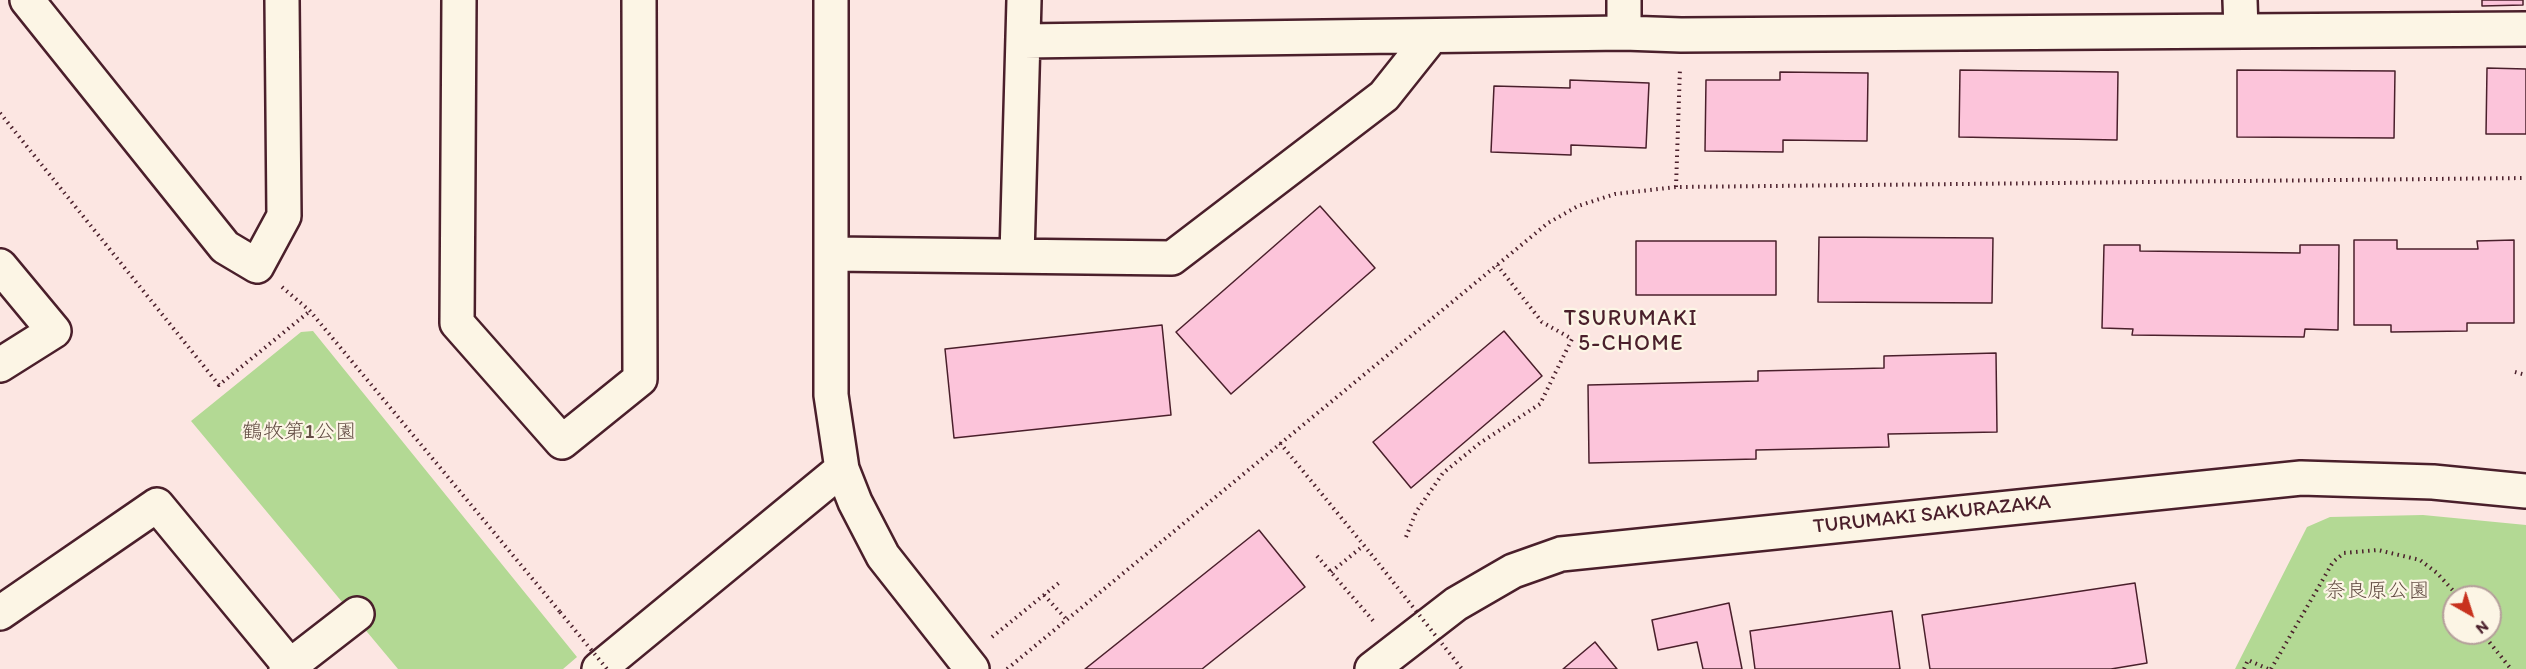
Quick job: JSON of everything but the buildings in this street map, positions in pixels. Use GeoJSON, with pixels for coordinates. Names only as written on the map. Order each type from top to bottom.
{"type":"FeatureCollection","features":[{"type":"Feature","properties":{"kind":"street"},"geometry":{"type":"LineString","coordinates":[[27,0],[225,247],[257,266],[284,216],[282,0]]}},
{"type":"Feature","properties":{"kind":"street"},"geometry":{"type":"LineString","coordinates":[[459,0],[457,322],[562,442],[640,379],[639,0]]}},
{"type":"Feature","properties":{"kind":"street"},"geometry":{"type":"LineString","coordinates":[[831,0],[831,395],[842,469],[855,502],[883,556],[972,669]]}},
{"type":"Feature","properties":{"kind":"street"},"geometry":{"type":"LineString","coordinates":[[1017,256],[1024,0]]}},
{"type":"Feature","properties":{"kind":"street"},"geometry":{"type":"LineString","coordinates":[[1624,0],[1624,33]]}},
{"type":"Feature","properties":{"kind":"street"},"geometry":{"type":"LineString","coordinates":[[1024,41],[1624,33],[1681,35],[2240,15],[2526,29]]}},
{"type":"Feature","properties":{"kind":"street"},"geometry":{"type":"LineString","coordinates":[[832,254],[1172,258],[1384,96],[1431,37]]}},
{"type":"Feature","properties":{"kind":"street"},"geometry":{"type":"LineString","coordinates":[[0,266],[54,331],[0,365]]}},
{"type":"Feature","properties":{"kind":"street"},"geometry":{"type":"LineString","coordinates":[[598,669],[842,469]]}},
{"type":"Feature","properties":{"kind":"street","name":"TURUMAKI SAKURAZAKA"},"geometry":{"type":"LineString","coordinates":[[1372,669],[1456,603],[1513,571],[1561,554],[2301,478],[2433,482],[2526,491]]}},
{"type":"Feature","properties":{"kind":"street"},"geometry":{"type":"LineString","coordinates":[[0,613],[157,505],[288,668],[357,614]]}},
{"type":"Feature","properties":{"kind":"path"},"geometry":{"type":"LineString","coordinates":[[1676,187],[1681,35]]}},
{"type":"Feature","properties":{"kind":"path"},"geometry":{"type":"LineString","coordinates":[[0,113],[219,385],[310,311]]}},
{"type":"Feature","properties":{"kind":"path"},"geometry":{"type":"LineString","coordinates":[[1007,669],[1548,222],[1578,206],[1615,194],[1676,187],[2526,178]]}},
{"type":"Feature","properties":{"kind":"path"},"geometry":{"type":"LineString","coordinates":[[1406,537],[1416,512],[1443,473],[1480,443],[1540,404],[1572,339],[1542,322],[1497,265]]}},
{"type":"Feature","properties":{"kind":"path"},"geometry":{"type":"LineString","coordinates":[[257,266],[310,311],[607,669]]}},
{"type":"Feature","properties":{"kind":"path"},"geometry":{"type":"LineString","coordinates":[[2515,372],[2526,375]]}},
{"type":"Feature","properties":{"kind":"path"},"geometry":{"type":"LineString","coordinates":[[1280,443],[1462,669]]}},
{"type":"Feature","properties":{"kind":"path"},"geometry":{"type":"LineString","coordinates":[[1331,572],[1363,546]]}},
{"type":"Feature","properties":{"kind":"path"},"geometry":{"type":"LineString","coordinates":[[2244,669],[2248,660],[2270,669],[2333,562],[2344,553],[2378,550],[2420,560],[2437,573],[2448,585]]}},
{"type":"Feature","properties":{"kind":"path"},"geometry":{"type":"LineString","coordinates":[[1317,556],[1382,631]]}},
{"type":"Feature","properties":{"kind":"path"},"geometry":{"type":"LineString","coordinates":[[989,640],[1060,582]]}},
{"type":"Feature","properties":{"kind":"path"},"geometry":{"type":"LineString","coordinates":[[1044,595],[1067,620]]}},
{"type":"Feature","properties":{"kind":"path"},"geometry":{"type":"LineString","coordinates":[[2492,645],[2511,669]]}},
{"type":"Feature","properties":{"kind":"green space","name":"鶴牧第1公園"},"geometry":{"type":"Polygon","coordinates":[[[313,331],[577,657],[563,669],[398,669],[191,421],[301,332],[313,331]]]}},
{"type":"Feature","properties":{"kind":"green space","name":"奈良原公園"},"geometry":{"type":"Polygon","coordinates":[[[2423,515],[2526,525],[2526,669],[2235,669],[2307,527],[2330,517],[2423,515]]]}},
{"type":"Feature","properties":{"kind":"district","name":"TSURUMAKI 5-CHOME"},"geometry":{"type":"Point","coordinates":[1631,332]}}]}
